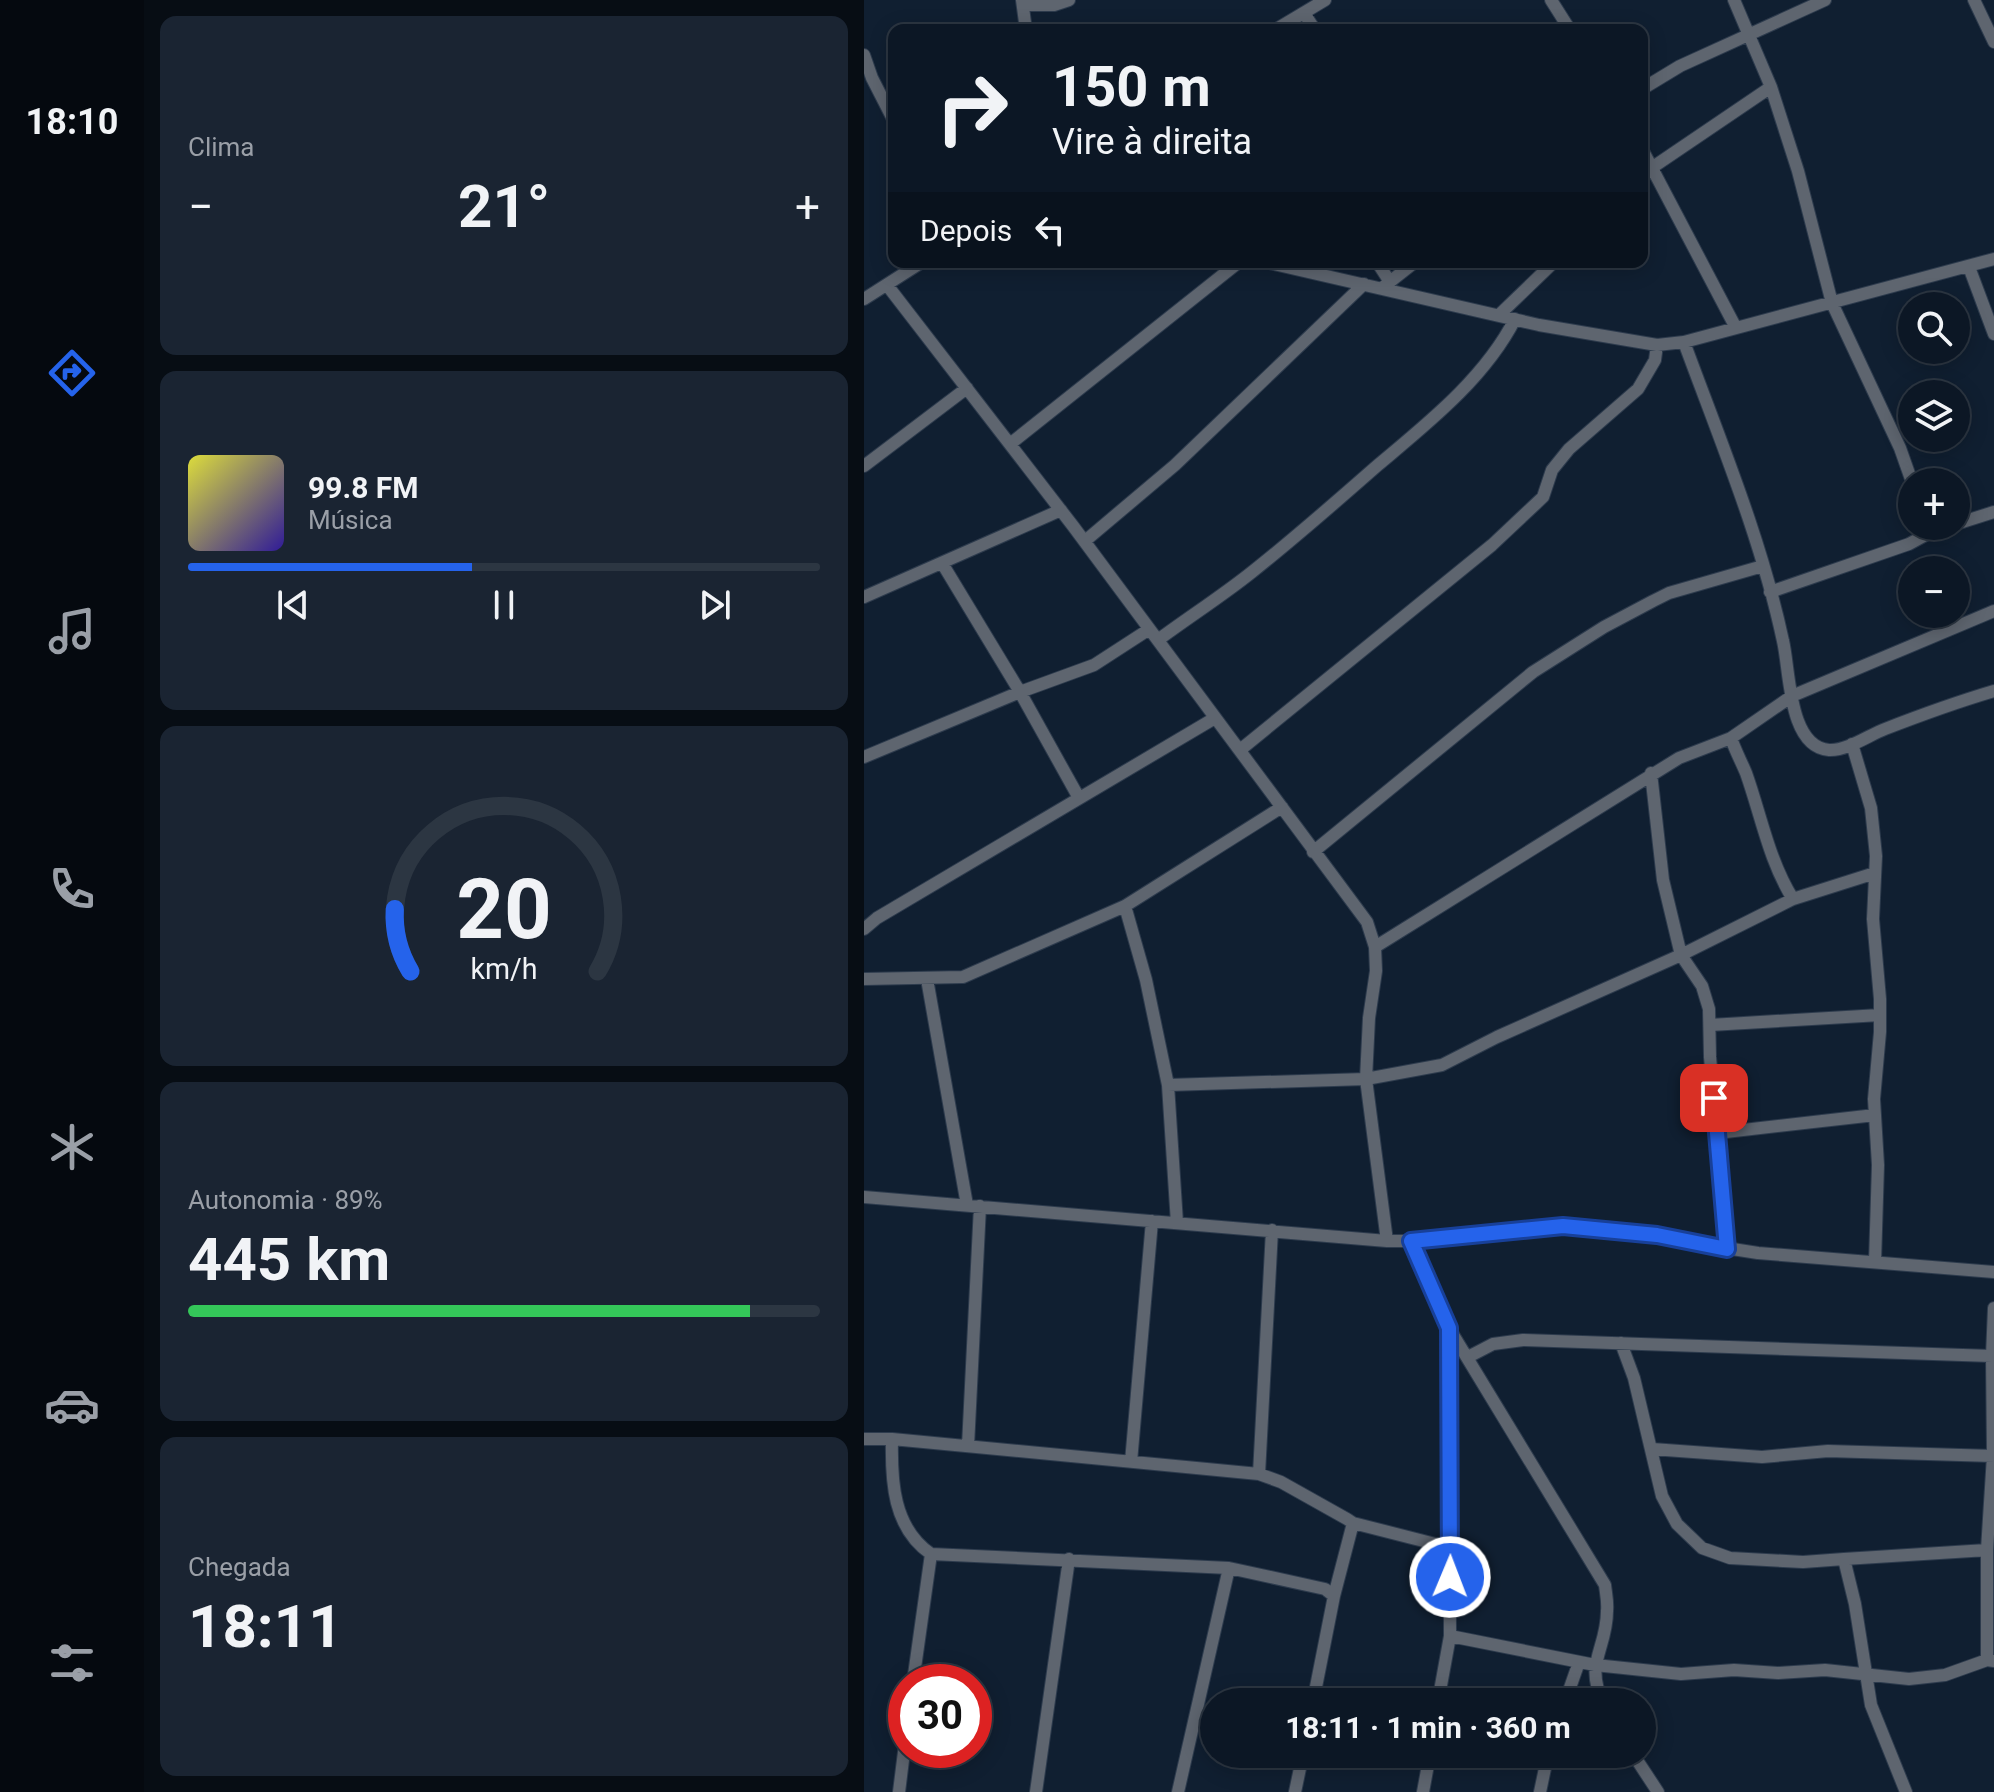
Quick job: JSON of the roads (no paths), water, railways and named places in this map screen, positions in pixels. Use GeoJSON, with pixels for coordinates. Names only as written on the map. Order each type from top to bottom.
{"type":"FeatureCollection","features":[{"type":"Feature","properties":{"kind":"street"},"geometry":{"type":"LineString","coordinates":[[1025,24],[1022,3],[1054,5],[1069,0]]}},
{"type":"Feature","properties":{"kind":"street"},"geometry":{"type":"LineString","coordinates":[[1285,24],[1325,0]]}},
{"type":"Feature","properties":{"kind":"street"},"geometry":{"type":"LineString","coordinates":[[1551,0],[1566,24]]}},
{"type":"Feature","properties":{"kind":"street"},"geometry":{"type":"LineString","coordinates":[[1734,0],[1771,87],[1798,171],[1832,303],[1907,468]]}},
{"type":"Feature","properties":{"kind":"street"},"geometry":{"type":"LineString","coordinates":[[1648,85],[1680,66],[1825,0]]}},
{"type":"Feature","properties":{"kind":"street"},"geometry":{"type":"LineString","coordinates":[[1994,3],[1977,5],[1994,42]]}},
{"type":"Feature","properties":{"kind":"street"},"geometry":{"type":"LineString","coordinates":[[1304,13],[1311,24]]}},
{"type":"Feature","properties":{"kind":"street"},"geometry":{"type":"LineString","coordinates":[[864,55],[888,109]]}},
{"type":"Feature","properties":{"kind":"street"},"geometry":{"type":"LineString","coordinates":[[1648,172],[1771,87]]}},
{"type":"Feature","properties":{"kind":"street"},"geometry":{"type":"LineString","coordinates":[[1648,159],[1736,328]]}},
{"type":"Feature","properties":{"kind":"street"},"geometry":{"type":"LineString","coordinates":[[1286,268],[1364,284],[1386,285],[1515,319],[1657,345],[1684,342],[1994,259]]}},
{"type":"Feature","properties":{"kind":"street"},"geometry":{"type":"LineString","coordinates":[[1969,267],[1994,334]]}},
{"type":"Feature","properties":{"kind":"street"},"geometry":{"type":"LineString","coordinates":[[864,299],[913,268]]}},
{"type":"Feature","properties":{"kind":"street"},"geometry":{"type":"LineString","coordinates":[[1010,444],[1231,268]]}},
{"type":"Feature","properties":{"kind":"street"},"geometry":{"type":"LineString","coordinates":[[1379,268],[1386,285]]}},
{"type":"Feature","properties":{"kind":"street"},"geometry":{"type":"LineString","coordinates":[[1386,285],[1407,268]]}},
{"type":"Feature","properties":{"kind":"street"},"geometry":{"type":"LineString","coordinates":[[1500,314],[1548,268]]}},
{"type":"Feature","properties":{"kind":"street"},"geometry":{"type":"LineString","coordinates":[[1085,541],[1175,465],[1364,284]]}},
{"type":"Feature","properties":{"kind":"street"},"geometry":{"type":"LineString","coordinates":[[887,285],[1085,541],[1367,922],[1375,947],[1376,971],[1369,1018],[1366,1079],[1387,1241]]}},
{"type":"Feature","properties":{"kind":"street"},"geometry":{"type":"LineString","coordinates":[[864,757],[1020,692],[1094,665],[1153,635],[1251,573],[1459,393],[1508,334],[1515,319]]}},
{"type":"Feature","properties":{"kind":"street"},"geometry":{"type":"LineString","coordinates":[[1684,342],[1743,501],[1784,642],[1799,727],[1812,744],[1830,750],[1852,744],[1915,717],[1994,691]]}},
{"type":"Feature","properties":{"kind":"street"},"geometry":{"type":"LineString","coordinates":[[1240,750],[1492,545],[1543,497],[1552,470],[1569,449],[1638,389],[1655,360],[1657,345]]}},
{"type":"Feature","properties":{"kind":"street"},"geometry":{"type":"LineString","coordinates":[[864,466],[967,388]]}},
{"type":"Feature","properties":{"kind":"street"},"geometry":{"type":"LineString","coordinates":[[864,597],[1061,510]]}},
{"type":"Feature","properties":{"kind":"street"},"geometry":{"type":"LineString","coordinates":[[1970,520],[1994,512]]}},
{"type":"Feature","properties":{"kind":"street"},"geometry":{"type":"LineString","coordinates":[[1770,592],[1915,540]]}},
{"type":"Feature","properties":{"kind":"street"},"geometry":{"type":"LineString","coordinates":[[942,563],[1020,692],[1079,798]]}},
{"type":"Feature","properties":{"kind":"street"},"geometry":{"type":"LineString","coordinates":[[1313,852],[1533,672],[1604,627],[1669,593],[1763,566]]}},
{"type":"Feature","properties":{"kind":"street"},"geometry":{"type":"LineString","coordinates":[[1375,947],[1651,773],[1679,758],[1731,738],[1792,696],[1994,611]]}},
{"type":"Feature","properties":{"kind":"street"},"geometry":{"type":"LineString","coordinates":[[864,925],[1215,718]]}},
{"type":"Feature","properties":{"kind":"street"},"geometry":{"type":"LineString","coordinates":[[1731,738],[1764,831],[1793,899]]}},
{"type":"Feature","properties":{"kind":"street"},"geometry":{"type":"LineString","coordinates":[[1852,744],[1871,808],[1876,856],[1873,919],[1880,1015],[1875,1115],[1878,1165],[1875,1262]]}},
{"type":"Feature","properties":{"kind":"street"},"geometry":{"type":"LineString","coordinates":[[1651,773],[1663,880],[1681,955],[1702,986],[1709,1009],[1727,1249]]}},
{"type":"Feature","properties":{"kind":"street"},"geometry":{"type":"LineString","coordinates":[[864,979],[963,977],[1125,906],[1282,807]]}},
{"type":"Feature","properties":{"kind":"street"},"geometry":{"type":"LineString","coordinates":[[1168,1085],[1366,1079],[1442,1065],[1497,1037],[1681,955],[1793,899],[1875,873]]}},
{"type":"Feature","properties":{"kind":"street"},"geometry":{"type":"LineString","coordinates":[[1125,906],[1146,980],[1168,1085],[1177,1223]]}},
{"type":"Feature","properties":{"kind":"street"},"geometry":{"type":"LineString","coordinates":[[927,979],[973,1206],[968,1446]]}},
{"type":"Feature","properties":{"kind":"street"},"geometry":{"type":"LineString","coordinates":[[1710,1025],[1880,1015]]}},
{"type":"Feature","properties":{"kind":"street"},"geometry":{"type":"LineString","coordinates":[[1717,1133],[1875,1115]]}},
{"type":"Feature","properties":{"kind":"street"},"geometry":{"type":"LineString","coordinates":[[864,1197],[1387,1241],[1563,1226],[1657,1235],[1727,1249],[1994,1272]]}},
{"type":"Feature","properties":{"kind":"street"},"geometry":{"type":"LineString","coordinates":[[1131,1462],[1152,1221]]}},
{"type":"Feature","properties":{"kind":"street"},"geometry":{"type":"LineString","coordinates":[[1259,1474],[1272,1230]]}},
{"type":"Feature","properties":{"kind":"street"},"geometry":{"type":"LineString","coordinates":[[1411,1241],[1449,1328],[1605,1585],[1607,1611],[1595,1665],[1597,1688]]}},
{"type":"Feature","properties":{"kind":"street"},"geometry":{"type":"LineString","coordinates":[[1450,1636],[1595,1665],[1681,1674],[1734,1670],[1778,1673],[1825,1670],[1909,1679],[1945,1675],[1991,1660],[1987,1550],[1994,1456],[1994,1308]]}},
{"type":"Feature","properties":{"kind":"street"},"geometry":{"type":"LineString","coordinates":[[1441,1688],[1450,1636],[1449,1328]]}},
{"type":"Feature","properties":{"kind":"street"},"geometry":{"type":"LineString","coordinates":[[1468,1357],[1503,1341],[1992,1356]]}},
{"type":"Feature","properties":{"kind":"street"},"geometry":{"type":"LineString","coordinates":[[1621,1343],[1634,1378],[1662,1496],[1677,1524],[1702,1548],[1730,1558],[1803,1562],[1987,1550]]}},
{"type":"Feature","properties":{"kind":"street"},"geometry":{"type":"LineString","coordinates":[[864,1439],[892,1439],[1259,1474],[1281,1482],[1353,1523],[1451,1548]]}},
{"type":"Feature","properties":{"kind":"street"},"geometry":{"type":"LineString","coordinates":[[892,1439],[891,1476],[896,1501],[917,1544],[931,1554],[1229,1568],[1325,1589],[1334,1596]]}},
{"type":"Feature","properties":{"kind":"street"},"geometry":{"type":"LineString","coordinates":[[1652,1449],[1762,1457],[1828,1451],[1994,1456]]}},
{"type":"Feature","properties":{"kind":"street"},"geometry":{"type":"LineString","coordinates":[[1316,1688],[1334,1596],[1353,1523]]}},
{"type":"Feature","properties":{"kind":"street"},"geometry":{"type":"LineString","coordinates":[[916,1664],[931,1554]]}},
{"type":"Feature","properties":{"kind":"street"},"geometry":{"type":"LineString","coordinates":[[1036,1792],[1069,1559]]}},
{"type":"Feature","properties":{"kind":"street"},"geometry":{"type":"LineString","coordinates":[[1844,1559],[1871,1705],[1906,1792]]}},
{"type":"Feature","properties":{"kind":"street"},"geometry":{"type":"LineString","coordinates":[[1178,1792],[1229,1568]]}},
{"type":"Feature","properties":{"kind":"street"},"geometry":{"type":"LineString","coordinates":[[1570,1688],[1579,1662]]}},
{"type":"Feature","properties":{"kind":"street"},"geometry":{"type":"LineString","coordinates":[[899,1792],[902,1768]]}},
{"type":"Feature","properties":{"kind":"street"},"geometry":{"type":"LineString","coordinates":[[1295,1792],[1300,1768]]}},
{"type":"Feature","properties":{"kind":"street"},"geometry":{"type":"LineString","coordinates":[[1423,1792],[1427,1768]]}},
{"type":"Feature","properties":{"kind":"street"},"geometry":{"type":"LineString","coordinates":[[1540,1792],[1545,1768]]}},
{"type":"Feature","properties":{"kind":"street"},"geometry":{"type":"LineString","coordinates":[[1644,1768],[1658,1792]]}},
{"type":"Feature","properties":{"kind":"street"},"geometry":{"type":"LineString","coordinates":[[1645,1792],[1648,1773]]}}]}
